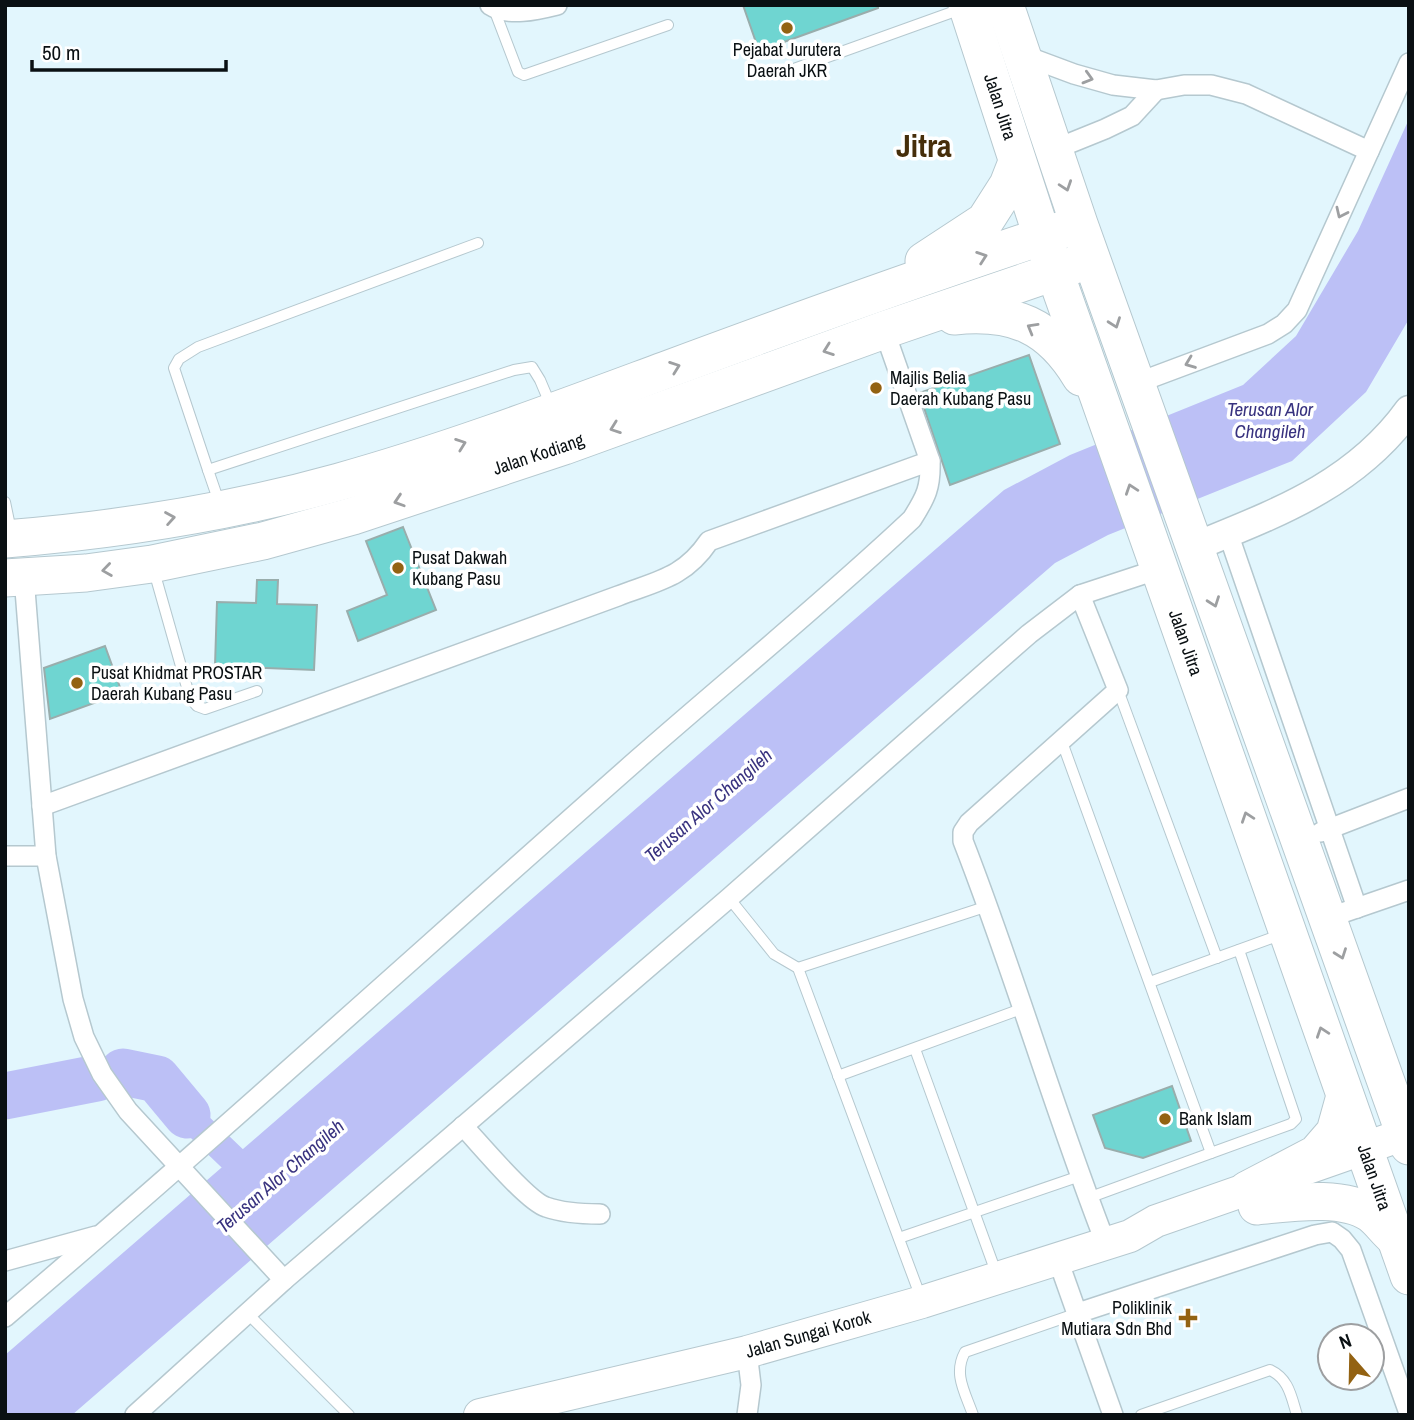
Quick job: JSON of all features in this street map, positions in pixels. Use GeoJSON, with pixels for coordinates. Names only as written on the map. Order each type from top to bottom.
{"type":"FeatureCollection","features":[{"type":"Feature","properties":{"kind":"highway"},"geometry":{"type":"LineString","coordinates":[[1005,5],[1079,224],[1193,542],[1316,834],[1342,913],[1407,1145]]}},
{"type":"Feature","properties":{"kind":"highway","name":"Jalan Jitra"},"geometry":{"type":"LineString","coordinates":[[967,6],[1042,236],[1409,1276]]}},
{"type":"Feature","properties":{"kind":"highway"},"geometry":{"type":"LineString","coordinates":[[856,299],[933,256],[985,221],[1008,185],[1017,162]]}},
{"type":"Feature","properties":{"kind":"highway","name":"Jalan Kodiang"},"geometry":{"type":"LineString","coordinates":[[9,539],[138,524],[221,510],[352,478],[444,451],[856,299],[1079,224]]}},
{"type":"Feature","properties":{"kind":"highway","name":"Jalan Kodiang"},"geometry":{"type":"LineString","coordinates":[[14,578],[86,573],[152,564],[263,541],[353,516],[564,446],[899,325],[1092,260]]}},
{"type":"Feature","properties":{"kind":"highway"},"geometry":{"type":"LineString","coordinates":[[899,325],[971,314],[1000,315],[1026,323],[1054,341],[1075,366],[1108,422]]}},
{"type":"Feature","properties":{"kind":"highway"},"geometry":{"type":"LineString","coordinates":[[1252,1198],[1316,1154],[1335,1132],[1345,1096]]}},
{"type":"Feature","properties":{"kind":"highway"},"geometry":{"type":"LineString","coordinates":[[1252,1198],[1345,1204],[1370,1213],[1395,1238]]}},
{"type":"Feature","properties":{"kind":"main road","name":"Jalan Sungai Korok"},"geometry":{"type":"LineString","coordinates":[[480,1415],[747,1352],[922,1302],[1118,1240],[1156,1221],[1252,1198],[1407,1145]]}},
{"type":"Feature","properties":{"kind":"street"},"geometry":{"type":"LineString","coordinates":[[492,7],[532,11],[557,5]]}},
{"type":"Feature","properties":{"kind":"street"},"geometry":{"type":"LineString","coordinates":[[1023,55],[1074,75],[1113,85],[1156,90],[1184,85],[1210,85],[1246,94],[1369,151]]}},
{"type":"Feature","properties":{"kind":"street"},"geometry":{"type":"LineString","coordinates":[[1142,399],[1268,334],[1284,324],[1297,310],[1409,63]]}},
{"type":"Feature","properties":{"kind":"street"},"geometry":{"type":"LineString","coordinates":[[1054,150],[1132,116],[1156,90]]}},
{"type":"Feature","properties":{"kind":"street"},"geometry":{"type":"LineString","coordinates":[[5,1317],[103,1234],[186,1172],[199,1149],[232,1119],[912,519],[926,496],[930,480],[930,461],[899,325]]}},
{"type":"Feature","properties":{"kind":"street"},"geometry":{"type":"LineString","coordinates":[[1193,542],[1228,533],[1326,488],[1363,462],[1394,431],[1409,410]]}},
{"type":"Feature","properties":{"kind":"street"},"geometry":{"type":"LineString","coordinates":[[42,806],[618,596],[684,570],[709,541],[930,461]]}},
{"type":"Feature","properties":{"kind":"street"},"geometry":{"type":"LineString","coordinates":[[1228,533],[1316,834],[1409,798]]}},
{"type":"Feature","properties":{"kind":"street"},"geometry":{"type":"LineString","coordinates":[[135,1415],[284,1280],[729,898],[1028,634],[1080,595],[1156,560]]}},
{"type":"Feature","properties":{"kind":"street"},"geometry":{"type":"LineString","coordinates":[[14,578],[46,856],[73,999],[84,1037],[103,1074],[128,1111],[284,1280]]}},
{"type":"Feature","properties":{"kind":"street"},"geometry":{"type":"LineString","coordinates":[[1080,595],[1118,690],[969,823],[963,832],[963,842],[1024,1008],[1088,1198],[1118,1240]]}},
{"type":"Feature","properties":{"kind":"street"},"geometry":{"type":"LineString","coordinates":[[5,856],[46,856]]}},
{"type":"Feature","properties":{"kind":"street"},"geometry":{"type":"LineString","coordinates":[[1342,913],[1409,890]]}},
{"type":"Feature","properties":{"kind":"street"},"geometry":{"type":"LineString","coordinates":[[463,1126],[530,1197],[544,1207],[578,1214],[600,1214]]}},
{"type":"Feature","properties":{"kind":"street"},"geometry":{"type":"LineString","coordinates":[[1078,1313],[1315,1235],[1332,1232],[1351,1250],[1409,1413]]}},
{"type":"Feature","properties":{"kind":"street"},"geometry":{"type":"LineString","coordinates":[[5,1261],[103,1234]]}},
{"type":"Feature","properties":{"kind":"street"},"geometry":{"type":"LineString","coordinates":[[1058,1260],[1113,1415]]}},
{"type":"Feature","properties":{"kind":"street"},"geometry":{"type":"LineString","coordinates":[[747,1352],[751,1385],[747,1415]]}},
{"type":"Feature","properties":{"kind":"street"},"geometry":{"type":"LineString","coordinates":[[149,1415],[164,1390]]}},
{"type":"Feature","properties":{"kind":"lane"},"geometry":{"type":"LineString","coordinates":[[780,74],[967,6]]}},
{"type":"Feature","properties":{"kind":"lane"},"geometry":{"type":"LineString","coordinates":[[492,7],[518,72],[524,75],[668,25]]}},
{"type":"Feature","properties":{"kind":"lane"},"geometry":{"type":"LineString","coordinates":[[221,510],[174,368],[179,359],[198,347],[478,243]]}},
{"type":"Feature","properties":{"kind":"lane"},"geometry":{"type":"LineString","coordinates":[[208,470],[502,374],[531,367],[554,411]]}},
{"type":"Feature","properties":{"kind":"lane"},"geometry":{"type":"LineString","coordinates":[[5,502],[9,539]]}},
{"type":"Feature","properties":{"kind":"lane"},"geometry":{"type":"LineString","coordinates":[[152,564],[190,698],[197,706],[205,709],[257,691]]}},
{"type":"Feature","properties":{"kind":"lane"},"geometry":{"type":"LineString","coordinates":[[1118,690],[1217,958]]}},
{"type":"Feature","properties":{"kind":"lane"},"geometry":{"type":"LineString","coordinates":[[1062,742],[1211,1153]]}},
{"type":"Feature","properties":{"kind":"lane"},"geometry":{"type":"LineString","coordinates":[[729,898],[774,954],[798,968],[922,1302]]}},
{"type":"Feature","properties":{"kind":"lane"},"geometry":{"type":"LineString","coordinates":[[798,968],[988,906]]}},
{"type":"Feature","properties":{"kind":"lane"},"geometry":{"type":"LineString","coordinates":[[1150,982],[1287,932]]}},
{"type":"Feature","properties":{"kind":"lane"},"geometry":{"type":"LineString","coordinates":[[1088,1198],[1291,1124],[1296,1119],[1239,950]]}},
{"type":"Feature","properties":{"kind":"lane"},"geometry":{"type":"LineString","coordinates":[[838,1076],[1024,1008]]}},
{"type":"Feature","properties":{"kind":"lane"},"geometry":{"type":"LineString","coordinates":[[915,1049],[999,1279]]}},
{"type":"Feature","properties":{"kind":"lane"},"geometry":{"type":"LineString","coordinates":[[899,1238],[1080,1176]]}},
{"type":"Feature","properties":{"kind":"lane"},"geometry":{"type":"LineString","coordinates":[[973,1415],[960,1379],[958,1364],[965,1352],[1078,1313]]}},
{"type":"Feature","properties":{"kind":"lane"},"geometry":{"type":"LineString","coordinates":[[248,1314],[349,1415]]}},
{"type":"Feature","properties":{"kind":"lane"},"geometry":{"type":"LineString","coordinates":[[1141,1415],[1270,1370],[1286,1381],[1297,1415]]}},
{"type":"Feature","properties":{"kind":"water","name":"Terusan Alor Changileh"},"geometry":{"type":"Polygon","coordinates":[[[1409,119],[1409,319],[1366,392],[1292,461],[1108,535],[1055,563],[72,1415],[5,1415],[5,1355],[1004,490],[1070,455],[1243,385],[1296,336],[1358,231],[1409,119]]]}},
{"type":"Feature","properties":{"kind":"building","name":"Pejabat Jurutera Daerah JKR"},"geometry":{"type":"Polygon","coordinates":[[[743,5],[878,5],[878,8],[759,51],[743,5]]]}},
{"type":"Feature","properties":{"kind":"building"},"geometry":{"type":"Polygon","coordinates":[[[1029,355],[1060,444],[950,485],[919,393],[1029,355]]]}},
{"type":"Feature","properties":{"kind":"building","name":"Pusat Dakwah Kubang Pasu"},"geometry":{"type":"Polygon","coordinates":[[[403,527],[436,610],[358,641],[347,611],[387,595],[366,541],[403,527]]]}},
{"type":"Feature","properties":{"kind":"building"},"geometry":{"type":"Polygon","coordinates":[[[257,580],[278,580],[277,604],[317,605],[314,670],[215,666],[217,602],[256,603],[257,580]]]}},
{"type":"Feature","properties":{"kind":"building","name":"Pusat Khidmat PROSTAR Daerah Kubang Pasu"},"geometry":{"type":"Polygon","coordinates":[[[105,646],[122,693],[50,719],[44,668],[105,646]]]}},
{"type":"Feature","properties":{"kind":"building"},"geometry":{"type":"Polygon","coordinates":[[[1172,1086],[1191,1141],[1143,1158],[1105,1148],[1093,1115],[1172,1086]]]}},
{"type":"Feature","properties":{"kind":"waterway"},"geometry":{"type":"LineString","coordinates":[[123,1072],[157,1079],[187,1115]]}},
{"type":"Feature","properties":{"kind":"waterway"},"geometry":{"type":"LineString","coordinates":[[5,1096],[97,1078]]}},
{"type":"Feature","properties":{"kind":"waterway"},"geometry":{"type":"LineString","coordinates":[[187,1115],[260,1185]]}},
{"type":"Feature","properties":{"kind":"place","name":"Pejabat Jurutera Daerah JKR"},"geometry":{"type":"Point","coordinates":[787,28]}},
{"type":"Feature","properties":{"kind":"place","name":"Majlis Belia Daerah Kubang Pasu"},"geometry":{"type":"Point","coordinates":[876,388]}},
{"type":"Feature","properties":{"kind":"place","name":"Pusat Dakwah Kubang Pasu"},"geometry":{"type":"Point","coordinates":[398,568]}},
{"type":"Feature","properties":{"kind":"place","name":"Pusat Khidmat PROSTAR Daerah Kubang Pasu"},"geometry":{"type":"Point","coordinates":[77,683]}},
{"type":"Feature","properties":{"kind":"place","name":"Bank Islam"},"geometry":{"type":"Point","coordinates":[1165,1119]}},
{"type":"Feature","properties":{"kind":"place","name":"Poliklinik Mutiara Sdn Bhd"},"geometry":{"type":"Point","coordinates":[1188,1318]}},
{"type":"Feature","properties":{"kind":"district","name":"Jitra"},"geometry":{"type":"Point","coordinates":[924,146]}}]}
